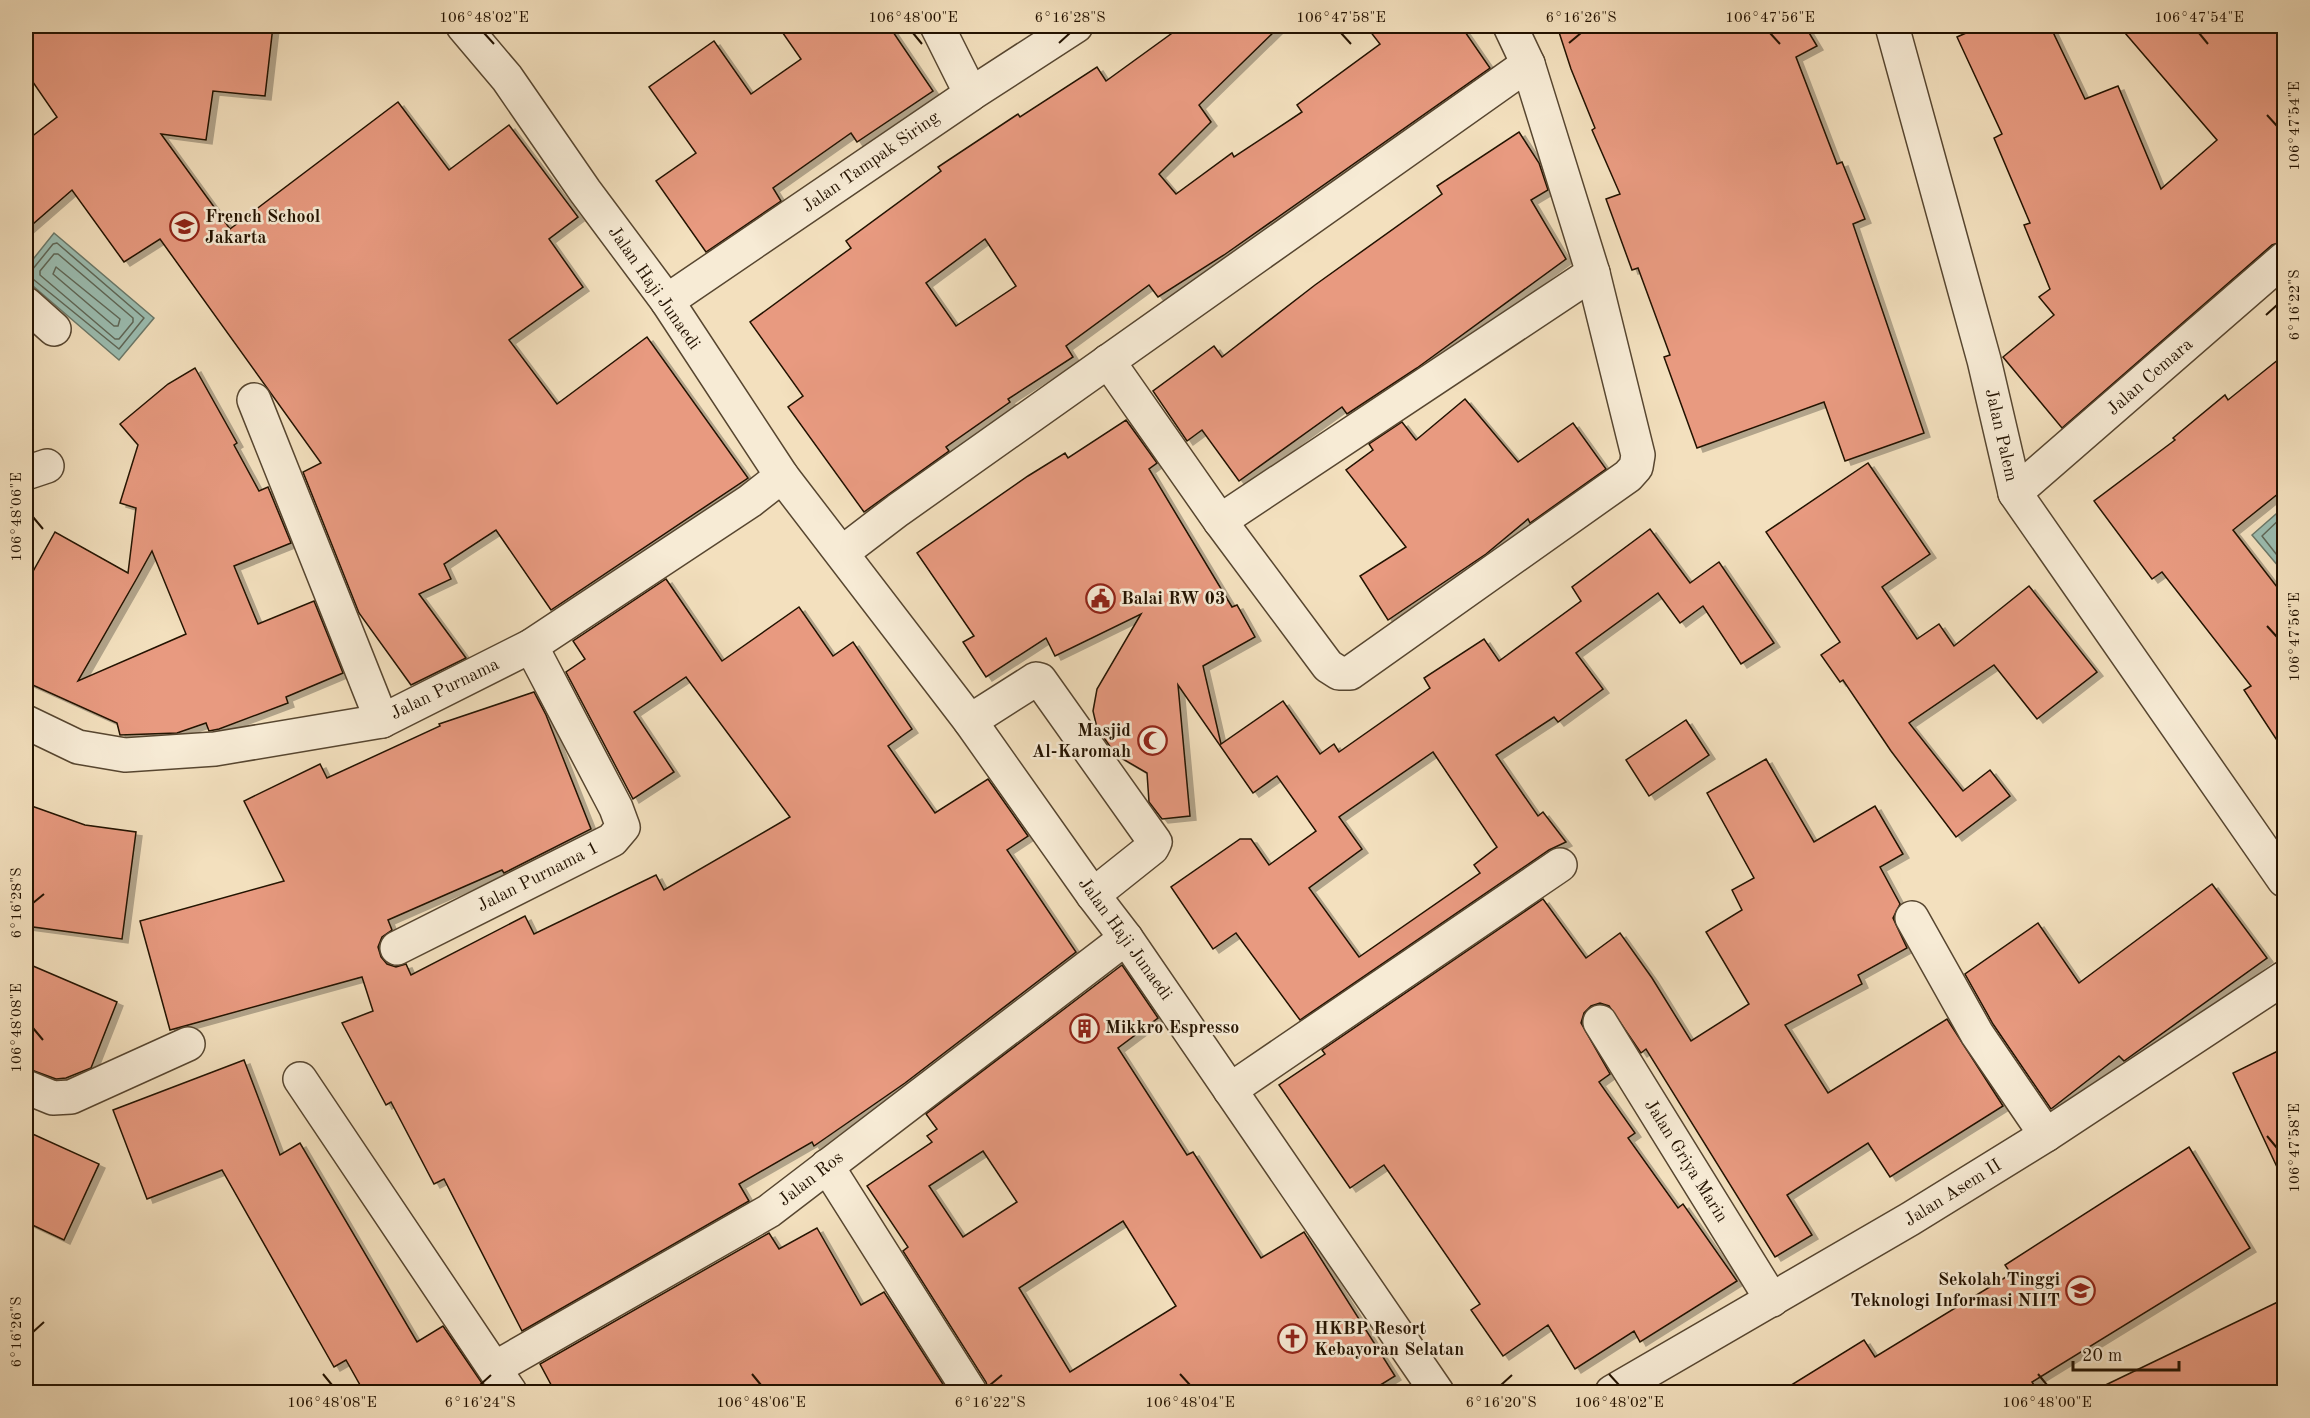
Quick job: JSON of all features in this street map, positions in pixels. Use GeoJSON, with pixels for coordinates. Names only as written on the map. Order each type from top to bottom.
{"type":"FeatureCollection","features":[{"type":"Feature","properties":{"kind":"street","name":"Jalan Haji Junaedi"},"geometry":{"type":"LineString","coordinates":[[463,26],[507,78],[585,191],[667,301],[782,476],[843,552],[970,721],[1126,938],[1437,1392]]}},
{"type":"Feature","properties":{"kind":"street"},"geometry":{"type":"LineString","coordinates":[[937,26],[971,94]]}},
{"type":"Feature","properties":{"kind":"street","name":"Jalan Tampak Siring"},"geometry":{"type":"LineString","coordinates":[[667,301],[971,94],[1076,26]]}},
{"type":"Feature","properties":{"kind":"street"},"geometry":{"type":"LineString","coordinates":[[1108,361],[1220,521],[1328,666],[1339,673],[1350,673],[1633,472],[1638,455],[1593,273],[1528,64],[1510,26]]}},
{"type":"Feature","properties":{"kind":"street","name":"Jalan Palem"},"geometry":{"type":"LineString","coordinates":[[1892,26],[1984,360],[2015,493],[2284,880]]}},
{"type":"Feature","properties":{"kind":"street"},"geometry":{"type":"LineString","coordinates":[[843,552],[898,510],[1528,64]]}},
{"type":"Feature","properties":{"kind":"street","name":"Jalan Cemara"},"geometry":{"type":"LineString","coordinates":[[2015,493],[2284,259]]}},
{"type":"Feature","properties":{"kind":"street"},"geometry":{"type":"LineString","coordinates":[[1220,521],[1593,273]]}},
{"type":"Feature","properties":{"kind":"street"},"geometry":{"type":"LineString","coordinates":[[26,304],[54,329]]}},
{"type":"Feature","properties":{"kind":"street"},"geometry":{"type":"LineString","coordinates":[[254,400],[382,720]]}},
{"type":"Feature","properties":{"kind":"street","name":"Jalan Purnama"},"geometry":{"type":"LineString","coordinates":[[26,722],[78,747],[125,755],[215,749],[382,720],[531,646],[750,501],[782,476]]}},
{"type":"Feature","properties":{"kind":"street","name":"Jalan Purnama 1"},"geometry":{"type":"LineString","coordinates":[[397,948],[612,840],[623,827],[616,808],[531,646]]}},
{"type":"Feature","properties":{"kind":"street"},"geometry":{"type":"LineString","coordinates":[[970,721],[1036,680],[1040,680],[1155,842],[1152,848],[1093,895]]}},
{"type":"Feature","properties":{"kind":"street"},"geometry":{"type":"LineString","coordinates":[[1230,1090],[1560,865]]}},
{"type":"Feature","properties":{"kind":"street"},"geometry":{"type":"LineString","coordinates":[[1912,918],[1977,1034],[2046,1135]]}},
{"type":"Feature","properties":{"kind":"street","name":"Jalan Ros"},"geometry":{"type":"LineString","coordinates":[[503,1380],[769,1211],[1126,938]]}},
{"type":"Feature","properties":{"kind":"street","name":"Jalan Asem II"},"geometry":{"type":"LineString","coordinates":[[1612,1392],[1772,1300],[2046,1135],[2284,978]]}},
{"type":"Feature","properties":{"kind":"street","name":"Jalan Griya Marin"},"geometry":{"type":"LineString","coordinates":[[1600,1022],[1772,1300]]}},
{"type":"Feature","properties":{"kind":"street"},"geometry":{"type":"LineString","coordinates":[[26,1086],[53,1098],[71,1097],[188,1044]]}},
{"type":"Feature","properties":{"kind":"street"},"geometry":{"type":"LineString","coordinates":[[300,1079],[503,1380]]}},
{"type":"Feature","properties":{"kind":"street"},"geometry":{"type":"LineString","coordinates":[[827,1166],[970,1392]]}},
{"type":"Feature","properties":{"kind":"water"},"geometry":{"type":"Polygon","coordinates":[[[54,233],[154,318],[119,360],[26,280],[26,268],[54,233]]]}},
{"type":"Feature","properties":{"kind":"water"},"geometry":{"type":"Polygon","coordinates":[[[2284,507],[2284,573],[2252,535],[2284,507]]]}},
{"type":"Feature","properties":{"kind":"building"},"geometry":{"type":"Polygon","coordinates":[[[26,26],[273,26],[265,96],[213,91],[206,140],[161,134],[230,229],[398,102],[449,170],[509,125],[578,217],[549,239],[583,287],[509,340],[557,404],[647,337],[748,478],[551,610],[496,530],[444,564],[451,579],[419,594],[466,658],[411,685],[359,613],[303,472],[321,463],[160,239],[124,262],[72,190],[26,230],[26,141],[57,117],[26,72],[26,26]]]}},
{"type":"Feature","properties":{"kind":"building"},"geometry":{"type":"Polygon","coordinates":[[[778,26],[889,26],[933,91],[857,142],[851,133],[773,188],[781,201],[706,252],[656,181],[696,153],[649,87],[714,41],[751,94],[801,59],[778,26]]]}},
{"type":"Feature","properties":{"kind":"building"},"geometry":{"type":"Polygon","coordinates":[[[1182,26],[1280,26],[1199,105],[1211,122],[1159,174],[1176,194],[1232,153],[1234,157],[1302,112],[1297,105],[1380,44],[1366,26],[1461,26],[1490,68],[1224,255],[1158,297],[1149,285],[1066,346],[1073,357],[1008,399],[1010,402],[946,447],[949,451],[864,512],[788,407],[803,396],[750,322],[851,248],[846,241],[941,171],[938,167],[1018,114],[1020,117],[1097,67],[1106,81],[1182,26]],[[985,239],[926,283],[956,326],[1016,286],[985,239]]]}},
{"type":"Feature","properties":{"kind":"building"},"geometry":{"type":"Polygon","coordinates":[[[1557,26],[1805,26],[1817,46],[1796,57],[1837,164],[1842,162],[1865,219],[1853,224],[1924,433],[1845,461],[1824,402],[1697,448],[1664,357],[1670,355],[1638,268],[1632,270],[1606,199],[1620,194],[1592,130],[1595,128],[1571,69],[1557,26]]]}},
{"type":"Feature","properties":{"kind":"building"},"geometry":{"type":"Polygon","coordinates":[[[1982,26],[2050,26],[2085,99],[2118,86],[2161,189],[2217,140],[2119,26],[2284,26],[2284,241],[2272,245],[2062,428],[2003,357],[2054,315],[2039,297],[2050,289],[2024,225],[2030,223],[1994,138],[2002,134],[1957,37],[1982,26]]]}},
{"type":"Feature","properties":{"kind":"building"},"geometry":{"type":"Polygon","coordinates":[[[1519,132],[1539,163],[1548,190],[1531,200],[1566,259],[1417,368],[1347,414],[1342,407],[1239,481],[1202,430],[1187,441],[1153,391],[1214,346],[1222,357],[1315,285],[1442,194],[1437,186],[1519,132]]]}},
{"type":"Feature","properties":{"kind":"building"},"geometry":{"type":"Polygon","coordinates":[[[2284,355],[2284,489],[2233,530],[2284,596],[2284,751],[2244,690],[2251,686],[2162,572],[2152,579],[2094,501],[2175,440],[2173,438],[2225,395],[2228,400],[2284,355]]]}},
{"type":"Feature","properties":{"kind":"building"},"geometry":{"type":"Polygon","coordinates":[[[195,368],[237,443],[234,445],[259,491],[268,487],[291,543],[234,566],[258,624],[314,601],[343,673],[286,697],[288,703],[219,729],[209,731],[206,723],[177,733],[120,735],[117,723],[26,682],[26,584],[55,532],[128,573],[136,508],[120,503],[138,445],[120,424],[168,384],[195,368]],[[152,551],[78,681],[186,634],[152,551]]]}},
{"type":"Feature","properties":{"kind":"building"},"geometry":{"type":"Polygon","coordinates":[[[1465,399],[1518,462],[1573,423],[1606,469],[1530,523],[1528,519],[1486,554],[1388,620],[1360,576],[1406,547],[1346,470],[1373,450],[1369,444],[1402,422],[1416,440],[1465,399]]]}},
{"type":"Feature","properties":{"kind":"building"},"geometry":{"type":"Polygon","coordinates":[[[1126,420],[1157,463],[1149,469],[1232,607],[1237,605],[1255,637],[1203,666],[1221,744],[1283,701],[1320,754],[1334,744],[1339,752],[1430,688],[1424,678],[1484,639],[1499,661],[1581,601],[1572,587],[1650,529],[1690,583],[1719,562],[1774,643],[1741,664],[1703,606],[1680,623],[1658,593],[1576,653],[1603,689],[1558,722],[1554,717],[1496,755],[1538,816],[1543,812],[1566,842],[1549,850],[1300,1020],[1236,933],[1213,949],[1171,887],[1240,839],[1251,839],[1269,865],[1316,831],[1277,776],[1253,793],[1178,685],[1190,816],[1162,819],[1149,802],[1147,773],[1116,755],[1097,728],[1093,711],[1097,689],[1141,614],[1055,656],[1046,638],[986,677],[963,642],[974,636],[917,553],[1028,476],[1065,453],[1068,458],[1126,420]],[[1433,752],[1339,817],[1362,849],[1309,888],[1359,957],[1480,873],[1474,865],[1497,847],[1433,752]]]}},
{"type":"Feature","properties":{"kind":"building"},"geometry":{"type":"Polygon","coordinates":[[[1868,463],[1930,554],[1882,587],[1917,639],[1939,624],[1954,646],[2029,586],[2097,672],[2037,719],[1994,665],[1909,723],[1963,791],[1990,770],[2010,796],[1956,837],[1891,751],[1843,680],[1840,682],[1821,655],[1840,642],[1766,532],[1868,463]]]}},
{"type":"Feature","properties":{"kind":"building"},"geometry":{"type":"Polygon","coordinates":[[[666,579],[722,661],[799,607],[833,656],[853,642],[912,729],[888,746],[935,813],[988,779],[1028,836],[1007,850],[1076,952],[905,1083],[814,1146],[812,1142],[739,1184],[749,1201],[522,1331],[444,1179],[434,1184],[391,1102],[386,1105],[342,1023],[373,1011],[362,977],[170,1030],[140,921],[284,881],[244,801],[320,764],[327,778],[440,726],[439,724],[534,692],[546,715],[591,829],[504,873],[502,870],[388,920],[392,930],[382,937],[378,947],[381,957],[387,964],[396,967],[406,964],[411,975],[525,916],[534,934],[656,875],[664,890],[790,817],[686,677],[634,712],[674,772],[633,799],[566,672],[585,659],[573,641],[666,579]]]}},
{"type":"Feature","properties":{"kind":"building"},"geometry":{"type":"Polygon","coordinates":[[[1686,720],[1709,755],[1649,796],[1626,760],[1686,720]]]}},
{"type":"Feature","properties":{"kind":"building"},"geometry":{"type":"Polygon","coordinates":[[[1766,759],[1814,842],[1875,806],[1903,854],[1880,867],[1900,904],[1893,918],[1907,948],[1858,975],[1862,984],[1785,1025],[1828,1093],[1947,1019],[2003,1106],[1890,1177],[1868,1143],[1787,1195],[1812,1235],[1775,1257],[1646,1049],[1641,1053],[1609,1006],[1600,1003],[1591,1006],[1584,1013],[1581,1023],[1610,1074],[1599,1082],[1635,1133],[1628,1138],[1678,1208],[1683,1204],[1737,1281],[1640,1342],[1634,1331],[1575,1369],[1548,1325],[1503,1356],[1471,1310],[1480,1304],[1384,1165],[1350,1188],[1279,1085],[1325,1054],[1322,1050],[1543,899],[1586,958],[1620,933],[1652,978],[1691,1041],[1749,1004],[1706,932],[1742,910],[1732,890],[1754,878],[1707,793],[1766,759]]]}},
{"type":"Feature","properties":{"kind":"building"},"geometry":{"type":"Polygon","coordinates":[[[26,804],[85,825],[136,832],[122,939],[26,926],[26,804]]]}},
{"type":"Feature","properties":{"kind":"building"},"geometry":{"type":"Polygon","coordinates":[[[2212,884],[2267,958],[2124,1061],[2119,1056],[2051,1109],[1993,1024],[1965,974],[2038,923],[2079,983],[2212,884]]]}},
{"type":"Feature","properties":{"kind":"building"},"geometry":{"type":"Polygon","coordinates":[[[26,963],[117,1002],[91,1068],[66,1078],[56,1079],[26,1068],[26,963]]]}},
{"type":"Feature","properties":{"kind":"building"},"geometry":{"type":"Polygon","coordinates":[[[1122,965],[1158,1018],[1118,1048],[1187,1155],[1193,1152],[1261,1258],[1304,1232],[1395,1376],[1369,1392],[989,1392],[986,1382],[903,1251],[908,1247],[867,1186],[932,1142],[927,1136],[937,1129],[926,1114],[1122,965]],[[983,1151],[929,1186],[963,1237],[1017,1202],[983,1151]],[[1123,1221],[1019,1288],[1070,1372],[1176,1306],[1123,1221]]]}},
{"type":"Feature","properties":{"kind":"building"},"geometry":{"type":"Polygon","coordinates":[[[2284,1048],[2284,1182],[2233,1073],[2284,1048]]]}},
{"type":"Feature","properties":{"kind":"building"},"geometry":{"type":"Polygon","coordinates":[[[244,1060],[280,1155],[300,1143],[417,1342],[443,1326],[488,1392],[364,1392],[346,1360],[334,1367],[222,1170],[147,1199],[113,1110],[244,1060]]]}},
{"type":"Feature","properties":{"kind":"building"},"geometry":{"type":"Polygon","coordinates":[[[26,1131],[99,1164],[64,1240],[26,1222],[26,1131]]]}},
{"type":"Feature","properties":{"kind":"building"},"geometry":{"type":"Polygon","coordinates":[[[2189,1147],[2250,1248],[2032,1382],[2038,1392],[1780,1392],[1864,1340],[1875,1357],[2011,1274],[2005,1265],[2189,1147]]]}},
{"type":"Feature","properties":{"kind":"building"},"geometry":{"type":"Polygon","coordinates":[[[817,1228],[861,1305],[884,1292],[948,1392],[555,1392],[540,1364],[769,1233],[779,1249],[817,1228]]]}},
{"type":"Feature","properties":{"kind":"building"},"geometry":{"type":"Polygon","coordinates":[[[2284,1299],[2284,1392],[2091,1392],[2284,1299]]]}},
{"type":"Feature","properties":{"kind":"place","name":"French School Jakarta"},"geometry":{"type":"Point","coordinates":[184,227]}},
{"type":"Feature","properties":{"kind":"place","name":"Balai RW 03"},"geometry":{"type":"Point","coordinates":[1100,599]}},
{"type":"Feature","properties":{"kind":"place","name":"Masjid Al-Karomah"},"geometry":{"type":"Point","coordinates":[1152,741]}},
{"type":"Feature","properties":{"kind":"place","name":"Mikkro Espresso"},"geometry":{"type":"Point","coordinates":[1084,1028]}},
{"type":"Feature","properties":{"kind":"place","name":"Sekolah Tinggi Teknologi Informasi NIIT"},"geometry":{"type":"Point","coordinates":[2081,1290]}},
{"type":"Feature","properties":{"kind":"place","name":"HKBP Resort Kebayoran Selatan"},"geometry":{"type":"Point","coordinates":[1293,1339]}}]}
